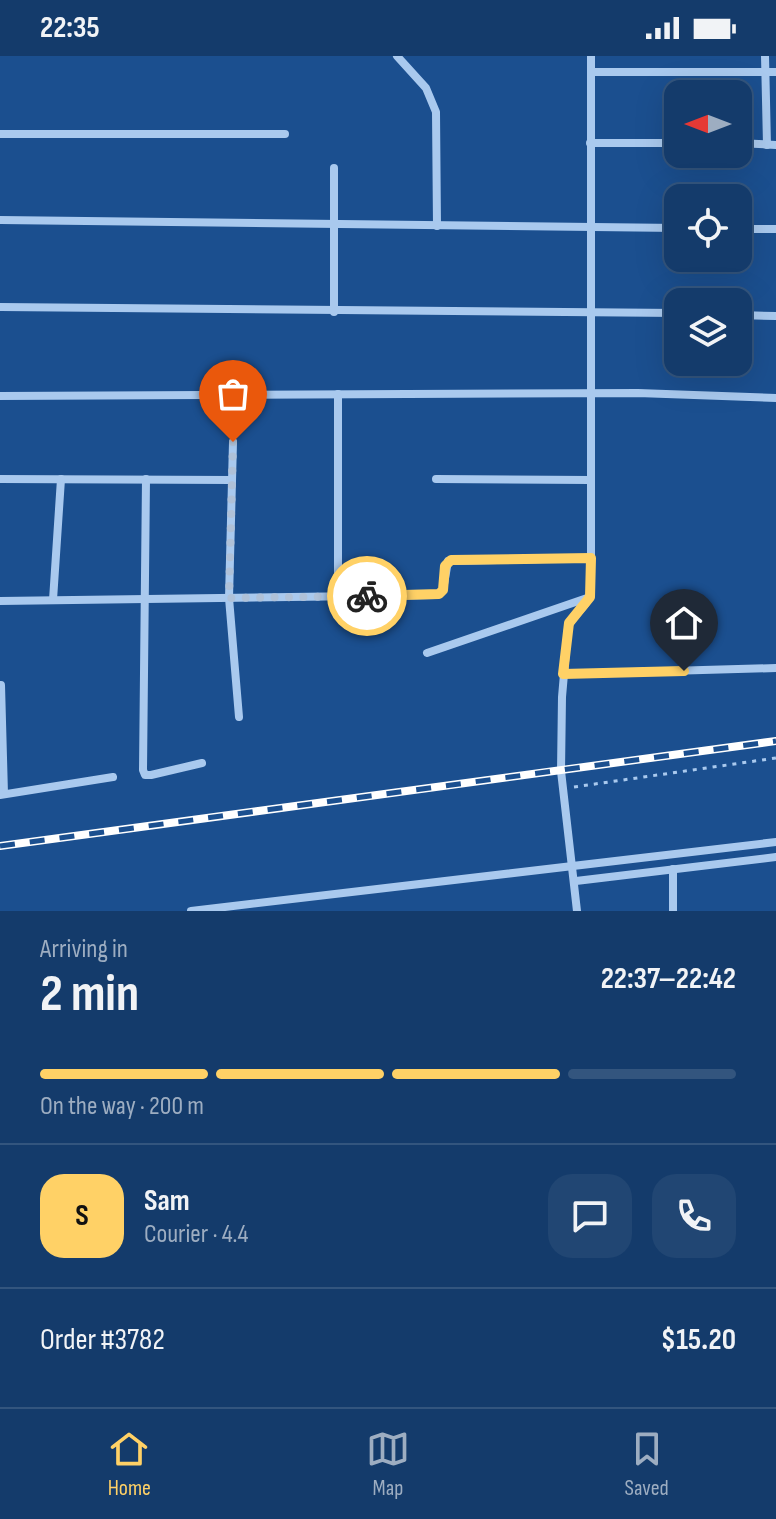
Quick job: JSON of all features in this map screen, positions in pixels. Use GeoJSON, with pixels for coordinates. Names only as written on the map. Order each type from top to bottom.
{"type":"FeatureCollection","features":[{"type":"Feature","properties":{"kind":"street"},"geometry":{"type":"LineString","coordinates":[[397,56],[426,88],[436,112],[437,226]]}},
{"type":"Feature","properties":{"kind":"street"},"geometry":{"type":"LineString","coordinates":[[577,911],[560,730],[569,623],[590,597],[591,56]]}},
{"type":"Feature","properties":{"kind":"street"},"geometry":{"type":"LineString","coordinates":[[752,144],[772,145],[765,56]]}},
{"type":"Feature","properties":{"kind":"street"},"geometry":{"type":"LineString","coordinates":[[591,72],[776,72]]}},
{"type":"Feature","properties":{"kind":"street"},"geometry":{"type":"LineString","coordinates":[[0,134],[285,134]]}},
{"type":"Feature","properties":{"kind":"street"},"geometry":{"type":"LineString","coordinates":[[590,143],[664,143]]}},
{"type":"Feature","properties":{"kind":"street"},"geometry":{"type":"LineString","coordinates":[[334,168],[334,312]]}},
{"type":"Feature","properties":{"kind":"street"},"geometry":{"type":"LineString","coordinates":[[0,220],[664,228]]}},
{"type":"Feature","properties":{"kind":"street"},"geometry":{"type":"LineString","coordinates":[[752,229],[776,229]]}},
{"type":"Feature","properties":{"kind":"street"},"geometry":{"type":"LineString","coordinates":[[0,307],[664,313]]}},
{"type":"Feature","properties":{"kind":"street"},"geometry":{"type":"LineString","coordinates":[[752,315],[776,316]]}},
{"type":"Feature","properties":{"kind":"street"},"geometry":{"type":"LineString","coordinates":[[338,394],[338,597]]}},
{"type":"Feature","properties":{"kind":"street"},"geometry":{"type":"LineString","coordinates":[[0,396],[338,394],[776,398]]}},
{"type":"Feature","properties":{"kind":"street"},"geometry":{"type":"LineString","coordinates":[[233,442],[229,598],[239,717]]}},
{"type":"Feature","properties":{"kind":"street"},"geometry":{"type":"LineString","coordinates":[[0,479],[232,480]]}},
{"type":"Feature","properties":{"kind":"street"},"geometry":{"type":"LineString","coordinates":[[53,600],[61,479]]}},
{"type":"Feature","properties":{"kind":"street"},"geometry":{"type":"LineString","coordinates":[[146,479],[144,774],[202,763]]}},
{"type":"Feature","properties":{"kind":"street"},"geometry":{"type":"LineString","coordinates":[[436,479],[590,480]]}},
{"type":"Feature","properties":{"kind":"street"},"geometry":{"type":"LineString","coordinates":[[0,601],[439,594],[443,590],[445,566],[451,560],[591,558]]}},
{"type":"Feature","properties":{"kind":"street"},"geometry":{"type":"LineString","coordinates":[[427,653],[590,597]]}},
{"type":"Feature","properties":{"kind":"street"},"geometry":{"type":"LineString","coordinates":[[563,674],[776,668]]}},
{"type":"Feature","properties":{"kind":"street"},"geometry":{"type":"LineString","coordinates":[[1,685],[2,795],[113,777]]}},
{"type":"Feature","properties":{"kind":"street"},"geometry":{"type":"LineString","coordinates":[[191,911],[776,842]]}},
{"type":"Feature","properties":{"kind":"street"},"geometry":{"type":"LineString","coordinates":[[576,881],[776,857]]}},
{"type":"Feature","properties":{"kind":"street"},"geometry":{"type":"LineString","coordinates":[[673,869],[673,911]]}},
{"type":"Feature","properties":{"kind":"path"},"geometry":{"type":"LineString","coordinates":[[565,788],[776,758]]}},
{"type":"Feature","properties":{"kind":"railway"},"geometry":{"type":"LineString","coordinates":[[0,846],[776,741]]}},
{"type":"Feature","properties":{"kind":"way so far"},"geometry":{"type":"LineString","coordinates":[[233,442],[229,598],[367,596]]}},
{"type":"Feature","properties":{"kind":"route"},"geometry":{"type":"LineString","coordinates":[[367,596],[429,596],[442,593],[445,566],[451,560],[591,558],[590,597],[569,623],[563,674],[684,671]]}}]}
